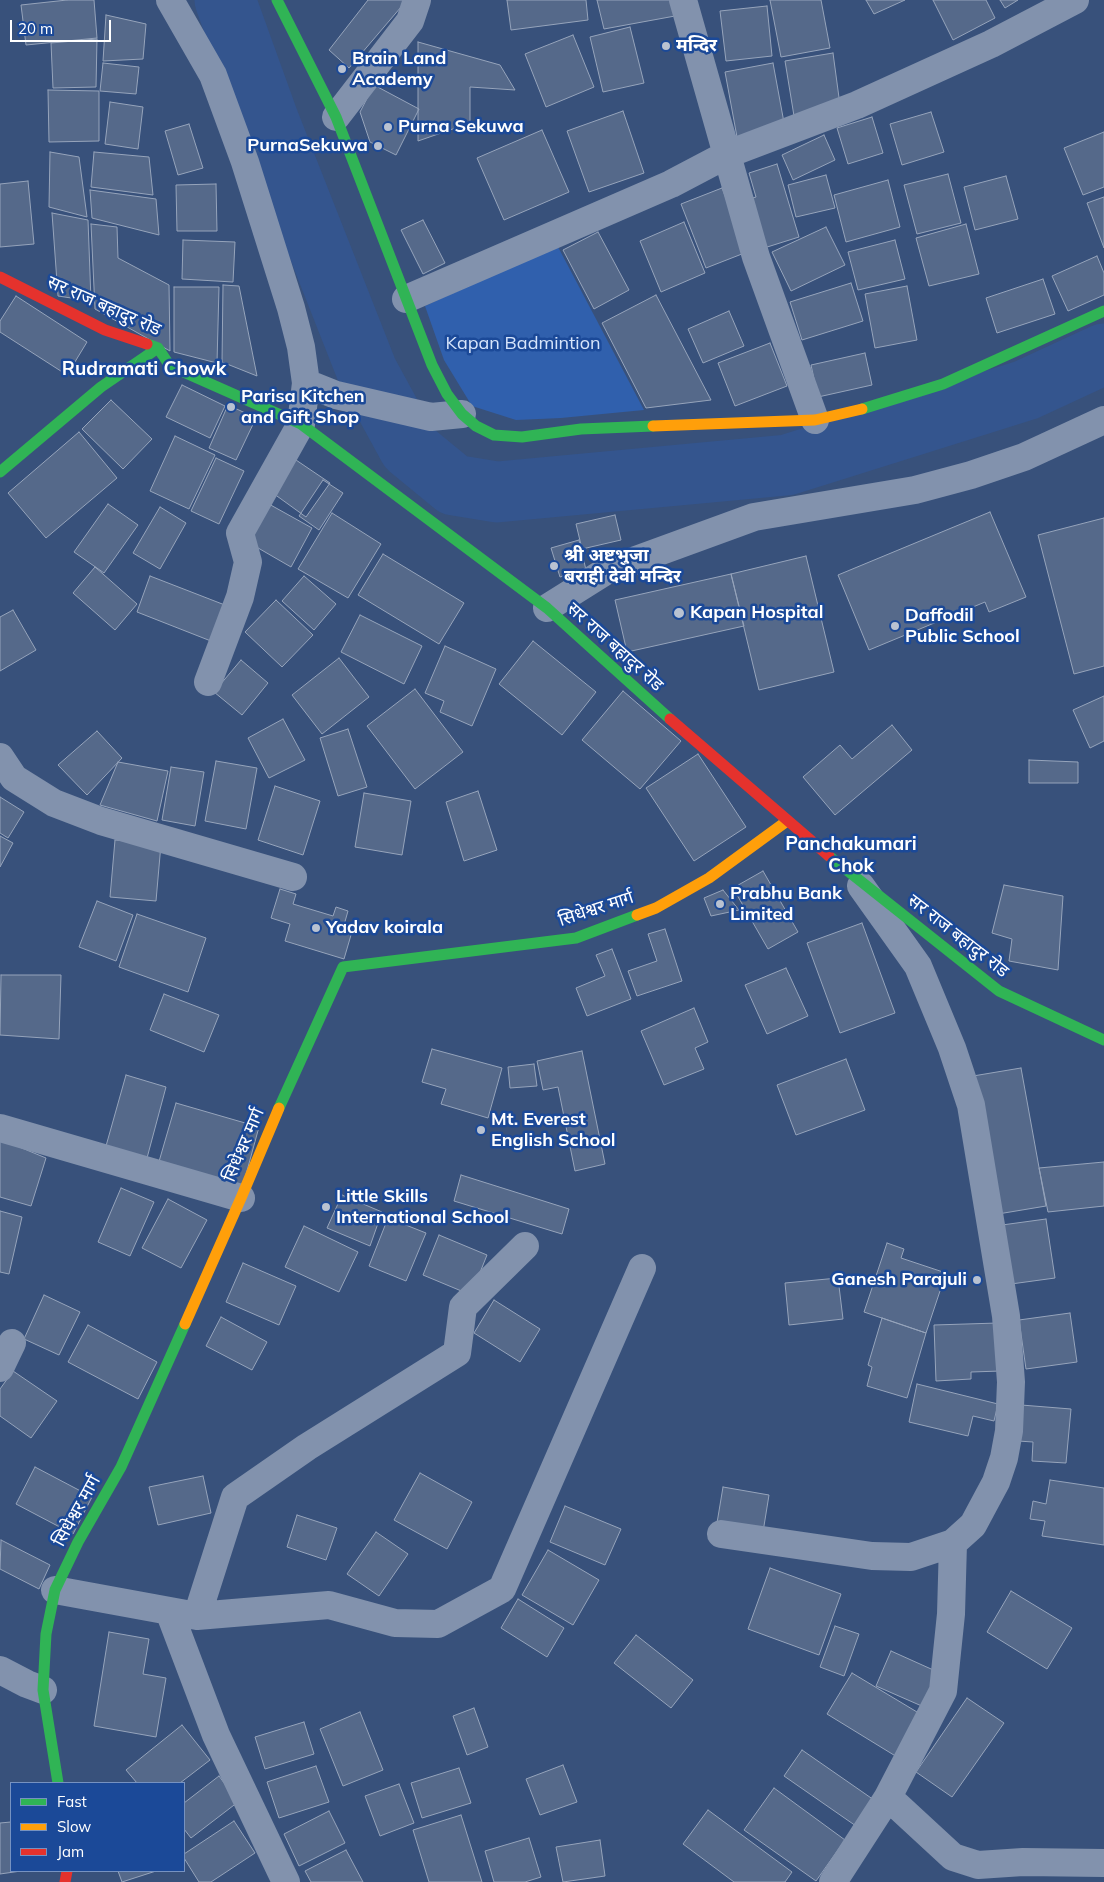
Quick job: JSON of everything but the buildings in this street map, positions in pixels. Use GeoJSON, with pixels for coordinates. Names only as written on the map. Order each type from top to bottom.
{"type":"FeatureCollection","features":[{"type":"Feature","properties":{"kind":"street"},"geometry":{"type":"LineString","coordinates":[[170,0],[213,75],[245,162],[291,308],[301,347],[306,383],[301,424],[240,533],[248,562],[240,597],[208,682]]}},
{"type":"Feature","properties":{"kind":"street"},"geometry":{"type":"LineString","coordinates":[[277,0],[336,117],[432,364],[447,394],[462,414],[476,426],[494,435],[522,438],[542,433],[581,429],[815,420],[868,408],[943,384],[1104,311]]}},
{"type":"Feature","properties":{"kind":"street"},"geometry":{"type":"LineString","coordinates":[[336,117],[410,20],[417,0]]}},
{"type":"Feature","properties":{"kind":"street"},"geometry":{"type":"LineString","coordinates":[[683,0],[756,257],[815,420]]}},
{"type":"Feature","properties":{"kind":"street"},"geometry":{"type":"LineString","coordinates":[[406,299],[671,184],[728,154],[857,104],[991,44],[1075,0]]}},
{"type":"Feature","properties":{"kind":"street","name":"सर राज बहादुर रोड"},"geometry":{"type":"LineString","coordinates":[[0,277],[105,330],[158,348],[170,366],[301,424],[547,608],[692,739],[786,820],[854,877],[999,991],[1104,1040]]}},
{"type":"Feature","properties":{"kind":"street"},"geometry":{"type":"LineString","coordinates":[[0,472],[100,388],[158,348]]}},
{"type":"Feature","properties":{"kind":"street"},"geometry":{"type":"LineString","coordinates":[[306,383],[336,395],[431,417],[462,414]]}},
{"type":"Feature","properties":{"kind":"street"},"geometry":{"type":"LineString","coordinates":[[547,608],[606,571],[754,516],[914,490],[972,475],[1024,457],[1104,420]]}},
{"type":"Feature","properties":{"kind":"street"},"geometry":{"type":"LineString","coordinates":[[0,757],[14,778],[54,803],[101,821],[294,876]]}},
{"type":"Feature","properties":{"kind":"street","name":"सिधेश्वर मार्ग"},"geometry":{"type":"LineString","coordinates":[[58,1782],[43,1690],[46,1634],[55,1590],[78,1542],[121,1467],[241,1198],[274,1118],[343,967],[576,938],[656,908],[709,878],[744,854],[786,820]]}},
{"type":"Feature","properties":{"kind":"street"},"geometry":{"type":"LineString","coordinates":[[721,1534],[872,1556],[911,1557],[953,1544],[973,1525],[996,1482],[1004,1458],[1009,1431],[1011,1382],[1006,1316],[971,1104],[955,1058],[918,966],[854,877]]}},
{"type":"Feature","properties":{"kind":"street"},"geometry":{"type":"LineString","coordinates":[[0,1128],[241,1198]]}},
{"type":"Feature","properties":{"kind":"street"},"geometry":{"type":"LineString","coordinates":[[196,1616],[235,1497],[307,1447],[457,1353],[464,1307],[525,1246]]}},
{"type":"Feature","properties":{"kind":"street"},"geometry":{"type":"LineString","coordinates":[[55,1590],[196,1616],[329,1606],[395,1623],[438,1624],[502,1589],[642,1268]]}},
{"type":"Feature","properties":{"kind":"street"},"geometry":{"type":"LineString","coordinates":[[0,1368],[12,1343]]}},
{"type":"Feature","properties":{"kind":"street"},"geometry":{"type":"LineString","coordinates":[[833,1882],[888,1797],[943,1691],[951,1614],[953,1544]]}},
{"type":"Feature","properties":{"kind":"street"},"geometry":{"type":"LineString","coordinates":[[169,1611],[216,1735],[286,1882]]}},
{"type":"Feature","properties":{"kind":"street"},"geometry":{"type":"LineString","coordinates":[[0,1670],[43,1690]]}},
{"type":"Feature","properties":{"kind":"street"},"geometry":{"type":"LineString","coordinates":[[888,1797],[954,1857],[978,1865],[1023,1862],[1104,1863]]}},
{"type":"Feature","properties":{"kind":"green space","name":"Kapan Badmintion"},"geometry":{"type":"Polygon","coordinates":[[[557,245],[644,410],[561,418],[516,420],[472,406],[444,360],[425,306],[557,245]]]}},
{"type":"Feature","properties":{"kind":"waterway"},"geometry":{"type":"LineString","coordinates":[[225,0],[269,122],[367,371],[409,448],[454,485],[497,492],[787,465],[1026,390],[1104,354]]}},
{"type":"Feature","properties":{"kind":"traffic: fast"},"geometry":{"type":"LineString","coordinates":[[277,0],[336,117],[432,365],[447,394],[462,414],[476,426],[494,435],[522,437],[581,429],[653,426]]}},
{"type":"Feature","properties":{"kind":"traffic: fast"},"geometry":{"type":"LineString","coordinates":[[862,409],[943,384],[1104,311]]}},
{"type":"Feature","properties":{"kind":"traffic: fast"},"geometry":{"type":"LineString","coordinates":[[147,344],[158,348],[170,366],[301,424],[547,608],[670,719]]}},
{"type":"Feature","properties":{"kind":"traffic: fast"},"geometry":{"type":"LineString","coordinates":[[0,472],[101,387],[158,348]]}},
{"type":"Feature","properties":{"kind":"traffic: fast"},"geometry":{"type":"LineString","coordinates":[[829,856],[999,991],[1104,1040]]}},
{"type":"Feature","properties":{"kind":"traffic: fast"},"geometry":{"type":"LineString","coordinates":[[279,1108],[343,967],[576,938],[637,915]]}},
{"type":"Feature","properties":{"kind":"traffic: fast"},"geometry":{"type":"LineString","coordinates":[[58,1782],[43,1690],[46,1634],[55,1590],[78,1542],[121,1467],[185,1324]]}},
{"type":"Feature","properties":{"kind":"traffic: slow"},"geometry":{"type":"LineString","coordinates":[[653,426],[815,420],[862,409]]}},
{"type":"Feature","properties":{"kind":"traffic: slow"},"geometry":{"type":"LineString","coordinates":[[637,915],[656,908],[709,878],[787,821]]}},
{"type":"Feature","properties":{"kind":"traffic: slow"},"geometry":{"type":"LineString","coordinates":[[185,1324],[279,1108]]}},
{"type":"Feature","properties":{"kind":"traffic: jam"},"geometry":{"type":"LineString","coordinates":[[0,277],[105,330],[147,344]]}},
{"type":"Feature","properties":{"kind":"traffic: jam"},"geometry":{"type":"LineString","coordinates":[[670,719],[829,856]]}},
{"type":"Feature","properties":{"kind":"traffic: jam"},"geometry":{"type":"LineString","coordinates":[[65,1882],[67,1872]]}},
{"type":"Feature","properties":{"kind":"place","name":"मन्दिर"},"geometry":{"type":"Point","coordinates":[666,46]}},
{"type":"Feature","properties":{"kind":"place","name":"Brain Land Academy"},"geometry":{"type":"Point","coordinates":[342,69]}},
{"type":"Feature","properties":{"kind":"place","name":"Purna Sekuwa"},"geometry":{"type":"Point","coordinates":[388,127]}},
{"type":"Feature","properties":{"kind":"place","name":"PurnaSekuwa"},"geometry":{"type":"Point","coordinates":[378,146]}},
{"type":"Feature","properties":{"kind":"place","name":"Parisa Kitchen and Gift Shop"},"geometry":{"type":"Point","coordinates":[231,407]}},
{"type":"Feature","properties":{"kind":"place","name":"श्री अष्टभुजा बराही देवी मन्दिर"},"geometry":{"type":"Point","coordinates":[554,566]}},
{"type":"Feature","properties":{"kind":"place","name":"Kapan Hospital"},"geometry":{"type":"Point","coordinates":[679,613]}},
{"type":"Feature","properties":{"kind":"place","name":"Daffodil Public School"},"geometry":{"type":"Point","coordinates":[895,626]}},
{"type":"Feature","properties":{"kind":"place","name":"Prabhu Bank Limited"},"geometry":{"type":"Point","coordinates":[720,904]}},
{"type":"Feature","properties":{"kind":"place","name":"Yadav koirala"},"geometry":{"type":"Point","coordinates":[316,928]}},
{"type":"Feature","properties":{"kind":"place","name":"Mt. Everest English School"},"geometry":{"type":"Point","coordinates":[481,1130]}},
{"type":"Feature","properties":{"kind":"place","name":"Little Skills International School"},"geometry":{"type":"Point","coordinates":[326,1207]}},
{"type":"Feature","properties":{"kind":"place","name":"Ganesh Parajuli"},"geometry":{"type":"Point","coordinates":[977,1280]}},
{"type":"Feature","properties":{"kind":"district","name":"Rudramati Chowk"},"geometry":{"type":"Point","coordinates":[144,369]}},
{"type":"Feature","properties":{"kind":"district","name":"Panchakumari Chok"},"geometry":{"type":"Point","coordinates":[851,855]}}]}
